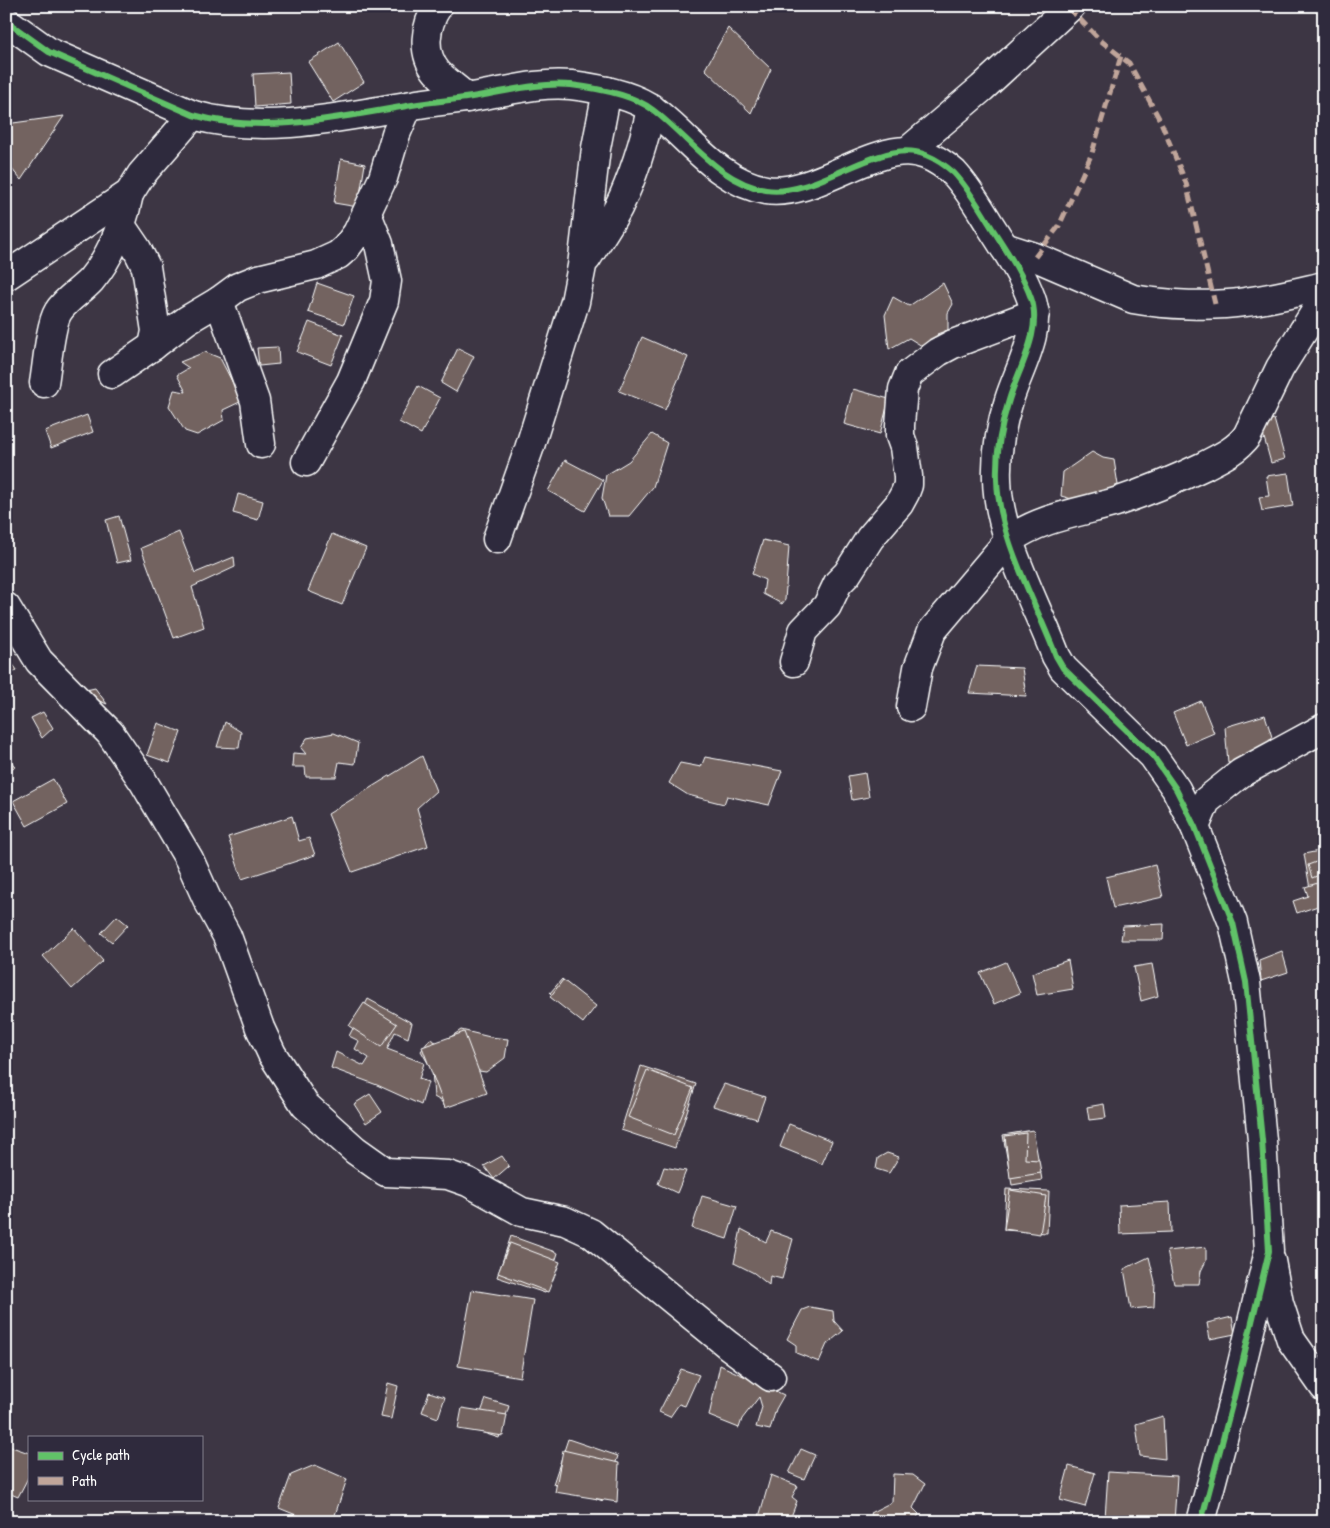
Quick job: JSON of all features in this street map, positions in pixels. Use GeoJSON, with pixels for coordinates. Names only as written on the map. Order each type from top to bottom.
{"type":"FeatureCollection","features":[{"type":"Feature","properties":{"kind":"street"},"geometry":{"type":"LineString","coordinates":[[438,6],[427,28],[426,46],[430,61],[437,72],[467,98]]}},
{"type":"Feature","properties":{"kind":"street"},"geometry":{"type":"LineString","coordinates":[[909,150],[982,88],[1070,7]]}},
{"type":"Feature","properties":{"kind":"street"},"geometry":{"type":"LineString","coordinates":[[6,21],[49,52],[193,115],[215,120],[250,123],[296,122],[350,117],[544,85],[570,85],[620,95],[651,108],[704,158],[719,169],[745,184],[763,190],[776,192],[808,184],[880,156],[909,150],[923,153],[952,171],[974,200],[1004,247],[1024,282],[1035,313],[1034,325],[1019,375],[1010,397],[999,444],[997,481],[1009,540],[1056,656],[1063,668],[1152,756],[1176,789],[1195,827],[1233,923],[1246,982],[1262,1140],[1269,1252],[1278,1303],[1291,1340],[1324,1387]]}},
{"type":"Feature","properties":{"kind":"street"},"geometry":{"type":"LineString","coordinates":[[497,539],[547,395],[576,302],[592,178],[606,92]]}},
{"type":"Feature","properties":{"kind":"street"},"geometry":{"type":"LineString","coordinates":[[112,374],[187,320],[238,287],[258,279],[316,265],[338,255],[346,248],[357,233],[383,178],[396,134],[408,106]]}},
{"type":"Feature","properties":{"kind":"street"},"geometry":{"type":"LineString","coordinates":[[582,266],[623,196],[645,136],[651,108]]}},
{"type":"Feature","properties":{"kind":"street"},"geometry":{"type":"LineString","coordinates":[[6,276],[129,194],[146,169],[193,115]]}},
{"type":"Feature","properties":{"kind":"street"},"geometry":{"type":"LineString","coordinates":[[44,383],[54,322],[58,311],[91,279],[109,252],[122,226],[129,194]]}},
{"type":"Feature","properties":{"kind":"street"},"geometry":{"type":"LineString","coordinates":[[306,462],[351,380],[356,364],[379,317],[384,301],[387,281],[379,244],[367,214]]}},
{"type":"Feature","properties":{"kind":"street"},"geometry":{"type":"LineString","coordinates":[[122,226],[146,267],[156,331],[153,346]]}},
{"type":"Feature","properties":{"kind":"street"},"geometry":{"type":"LineString","coordinates":[[1004,247],[1035,257],[1133,299],[1147,301],[1214,304],[1244,302],[1324,286]]}},
{"type":"Feature","properties":{"kind":"street"},"geometry":{"type":"LineString","coordinates":[[911,707],[918,668],[932,631],[1009,540],[1026,529],[1048,520],[1150,491],[1224,456],[1242,444],[1280,368],[1319,306],[1324,293]]}},
{"type":"Feature","properties":{"kind":"street"},"geometry":{"type":"LineString","coordinates":[[219,301],[255,401],[261,444]]}},
{"type":"Feature","properties":{"kind":"street"},"geometry":{"type":"LineString","coordinates":[[794,662],[803,631],[827,606],[838,583],[847,574],[870,538],[899,504],[905,493],[908,476],[904,447],[900,436],[900,425],[903,389],[908,374],[938,352],[953,344],[1035,313]]}},
{"type":"Feature","properties":{"kind":"street"},"geometry":{"type":"LineString","coordinates":[[6,607],[39,661],[110,733],[143,781],[189,858],[207,899],[227,936],[260,1028],[272,1054],[304,1105],[355,1150],[386,1172],[448,1175],[468,1182],[522,1212],[565,1221],[591,1233],[728,1345],[771,1377]]}},
{"type":"Feature","properties":{"kind":"street"},"geometry":{"type":"LineString","coordinates":[[1195,827],[1206,801],[1241,773],[1324,728]]}},
{"type":"Feature","properties":{"kind":"street"},"geometry":{"type":"LineString","coordinates":[[1201,1522],[1269,1252]]}},
{"type":"Feature","properties":{"kind":"building"},"geometry":{"type":"Polygon","coordinates":[[[728,28],[771,69],[751,113],[705,69],[728,28]]]}},
{"type":"Feature","properties":{"kind":"building"},"geometry":{"type":"Polygon","coordinates":[[[339,42],[364,82],[333,102],[308,62],[339,42]]]}},
{"type":"Feature","properties":{"kind":"building"},"geometry":{"type":"Polygon","coordinates":[[[289,72],[291,104],[255,107],[253,74],[289,72]]]}},
{"type":"Feature","properties":{"kind":"building"},"geometry":{"type":"Polygon","coordinates":[[[64,116],[21,180],[6,162],[6,124],[64,116]]]}},
{"type":"Feature","properties":{"kind":"building"},"geometry":{"type":"Polygon","coordinates":[[[341,159],[365,164],[358,207],[334,203],[341,159]]]}},
{"type":"Feature","properties":{"kind":"building"},"geometry":{"type":"Polygon","coordinates":[[[317,283],[354,296],[344,324],[308,312],[317,283]]]}},
{"type":"Feature","properties":{"kind":"building"},"geometry":{"type":"Polygon","coordinates":[[[943,283],[953,304],[948,313],[948,330],[937,334],[943,342],[921,354],[922,346],[909,338],[889,349],[885,315],[893,297],[909,306],[943,283]]]}},
{"type":"Feature","properties":{"kind":"building"},"geometry":{"type":"Polygon","coordinates":[[[309,322],[343,335],[331,365],[297,352],[309,322]]]}},
{"type":"Feature","properties":{"kind":"building"},"geometry":{"type":"Polygon","coordinates":[[[642,337],[688,357],[665,410],[619,391],[642,337]]]}},
{"type":"Feature","properties":{"kind":"building"},"geometry":{"type":"Polygon","coordinates":[[[278,347],[279,364],[259,366],[257,348],[278,347]]]}},
{"type":"Feature","properties":{"kind":"building"},"geometry":{"type":"Polygon","coordinates":[[[458,348],[474,356],[456,392],[441,383],[458,348]]]}},
{"type":"Feature","properties":{"kind":"building"},"geometry":{"type":"Polygon","coordinates":[[[205,352],[220,358],[242,401],[223,410],[224,420],[197,435],[185,431],[169,406],[174,390],[186,392],[177,375],[189,368],[180,362],[205,352]]]}},
{"type":"Feature","properties":{"kind":"building"},"geometry":{"type":"Polygon","coordinates":[[[418,386],[440,398],[421,434],[399,422],[418,386]]]}},
{"type":"Feature","properties":{"kind":"building"},"geometry":{"type":"Polygon","coordinates":[[[853,389],[889,399],[880,434],[844,424],[853,389]]]}},
{"type":"Feature","properties":{"kind":"building"},"geometry":{"type":"Polygon","coordinates":[[[87,415],[93,432],[51,448],[45,431],[87,415]]]}},
{"type":"Feature","properties":{"kind":"building"},"geometry":{"type":"Polygon","coordinates":[[[1274,419],[1285,459],[1271,463],[1260,423],[1274,419]]]}},
{"type":"Feature","properties":{"kind":"building"},"geometry":{"type":"Polygon","coordinates":[[[652,434],[667,443],[653,487],[629,516],[608,516],[602,498],[606,475],[629,461],[652,434]]]}},
{"type":"Feature","properties":{"kind":"building"},"geometry":{"type":"Polygon","coordinates":[[[1092,452],[1103,458],[1114,460],[1118,485],[1079,501],[1061,496],[1063,472],[1092,452]]]}},
{"type":"Feature","properties":{"kind":"building"},"geometry":{"type":"Polygon","coordinates":[[[565,460],[603,480],[585,511],[548,491],[565,460]]]}},
{"type":"Feature","properties":{"kind":"building"},"geometry":{"type":"Polygon","coordinates":[[[1288,473],[1293,506],[1262,511],[1259,497],[1269,496],[1266,476],[1288,473]]]}},
{"type":"Feature","properties":{"kind":"building"},"geometry":{"type":"Polygon","coordinates":[[[238,494],[263,501],[258,520],[233,513],[238,494]]]}},
{"type":"Feature","properties":{"kind":"building"},"geometry":{"type":"Polygon","coordinates":[[[119,516],[131,560],[117,563],[106,520],[119,516]]]}},
{"type":"Feature","properties":{"kind":"building"},"geometry":{"type":"Polygon","coordinates":[[[179,532],[195,573],[234,557],[235,567],[192,587],[204,627],[174,638],[141,548],[179,532]]]}},
{"type":"Feature","properties":{"kind":"building"},"geometry":{"type":"Polygon","coordinates":[[[332,534],[366,548],[342,605],[308,591],[332,534]]]}},
{"type":"Feature","properties":{"kind":"building"},"geometry":{"type":"Polygon","coordinates":[[[763,540],[789,546],[785,600],[782,604],[763,594],[765,580],[752,574],[763,540]]]}},
{"type":"Feature","properties":{"kind":"building"},"geometry":{"type":"Polygon","coordinates":[[[6,655],[17,670],[6,678],[6,655]]]}},
{"type":"Feature","properties":{"kind":"building"},"geometry":{"type":"Polygon","coordinates":[[[977,666],[1022,668],[1026,696],[969,693],[977,666]]]}},
{"type":"Feature","properties":{"kind":"building"},"geometry":{"type":"Polygon","coordinates":[[[95,688],[107,704],[77,692],[95,688]]]}},
{"type":"Feature","properties":{"kind":"building"},"geometry":{"type":"Polygon","coordinates":[[[1201,701],[1214,733],[1186,745],[1173,713],[1201,701]]]}},
{"type":"Feature","properties":{"kind":"building"},"geometry":{"type":"Polygon","coordinates":[[[43,712],[53,728],[42,738],[31,718],[43,712]]]}},
{"type":"Feature","properties":{"kind":"building"},"geometry":{"type":"Polygon","coordinates":[[[1265,715],[1272,737],[1257,757],[1241,763],[1228,763],[1225,727],[1265,715]]]}},
{"type":"Feature","properties":{"kind":"building"},"geometry":{"type":"Polygon","coordinates":[[[225,722],[241,732],[239,748],[217,747],[225,722]]]}},
{"type":"Feature","properties":{"kind":"building"},"geometry":{"type":"Polygon","coordinates":[[[158,723],[181,732],[170,763],[147,755],[158,723]]]}},
{"type":"Feature","properties":{"kind":"building"},"geometry":{"type":"Polygon","coordinates":[[[334,733],[358,743],[355,764],[339,762],[336,777],[306,777],[305,767],[292,767],[293,753],[306,754],[301,748],[307,738],[334,733]]]}},
{"type":"Feature","properties":{"kind":"building"},"geometry":{"type":"Polygon","coordinates":[[[6,753],[15,767],[6,771],[6,753]]]}},
{"type":"Feature","properties":{"kind":"building"},"geometry":{"type":"Polygon","coordinates":[[[422,756],[436,791],[417,808],[428,846],[352,872],[328,814],[422,756]]]}},
{"type":"Feature","properties":{"kind":"building"},"geometry":{"type":"Polygon","coordinates":[[[705,757],[782,771],[769,805],[727,796],[724,804],[688,795],[669,783],[680,763],[701,767],[705,757]]]}},
{"type":"Feature","properties":{"kind":"building"},"geometry":{"type":"Polygon","coordinates":[[[865,773],[869,797],[852,800],[848,776],[865,773]]]}},
{"type":"Feature","properties":{"kind":"building"},"geometry":{"type":"Polygon","coordinates":[[[53,779],[67,804],[27,826],[13,801],[53,779]]]}},
{"type":"Feature","properties":{"kind":"building"},"geometry":{"type":"Polygon","coordinates":[[[292,816],[299,841],[309,838],[315,855],[242,879],[228,837],[292,816]]]}},
{"type":"Feature","properties":{"kind":"building"},"geometry":{"type":"Polygon","coordinates":[[[1324,850],[1324,904],[1313,906],[1304,854],[1324,850]]]}},
{"type":"Feature","properties":{"kind":"building"},"geometry":{"type":"Polygon","coordinates":[[[1324,859],[1324,873],[1312,878],[1308,865],[1324,859]]]}},
{"type":"Feature","properties":{"kind":"building"},"geometry":{"type":"Polygon","coordinates":[[[1155,865],[1163,897],[1113,908],[1106,877],[1155,865]]]}},
{"type":"Feature","properties":{"kind":"building"},"geometry":{"type":"Polygon","coordinates":[[[1324,881],[1324,904],[1297,913],[1293,901],[1308,896],[1305,887],[1324,881]]]}},
{"type":"Feature","properties":{"kind":"building"},"geometry":{"type":"Polygon","coordinates":[[[117,916],[128,925],[112,942],[101,933],[117,916]]]}},
{"type":"Feature","properties":{"kind":"building"},"geometry":{"type":"Polygon","coordinates":[[[1164,924],[1163,940],[1121,940],[1123,926],[1164,924]]]}},
{"type":"Feature","properties":{"kind":"building"},"geometry":{"type":"Polygon","coordinates":[[[74,928],[103,961],[72,989],[43,956],[74,928]]]}},
{"type":"Feature","properties":{"kind":"building"},"geometry":{"type":"Polygon","coordinates":[[[1282,951],[1288,972],[1261,981],[1259,960],[1282,951]]]}},
{"type":"Feature","properties":{"kind":"building"},"geometry":{"type":"Polygon","coordinates":[[[1068,960],[1073,989],[1037,995],[1032,973],[1068,960]]]}},
{"type":"Feature","properties":{"kind":"building"},"geometry":{"type":"Polygon","coordinates":[[[1006,962],[1020,993],[994,1004],[980,973],[1006,962]]]}},
{"type":"Feature","properties":{"kind":"building"},"geometry":{"type":"Polygon","coordinates":[[[1152,964],[1158,996],[1141,1001],[1134,967],[1152,964]]]}},
{"type":"Feature","properties":{"kind":"building"},"geometry":{"type":"Polygon","coordinates":[[[562,979],[586,1001],[574,1015],[550,993],[562,979]]]}},
{"type":"Feature","properties":{"kind":"building"},"geometry":{"type":"Polygon","coordinates":[[[563,980],[596,1006],[583,1023],[550,997],[563,980]]]}},
{"type":"Feature","properties":{"kind":"building"},"geometry":{"type":"Polygon","coordinates":[[[368,999],[412,1023],[408,1038],[395,1032],[387,1049],[424,1063],[419,1079],[428,1082],[421,1105],[377,1085],[331,1068],[336,1052],[364,1066],[369,1058],[355,1049],[359,1041],[349,1036],[368,999]]]}},
{"type":"Feature","properties":{"kind":"building"},"geometry":{"type":"Polygon","coordinates":[[[364,1003],[397,1024],[381,1047],[349,1026],[364,1003]]]}},
{"type":"Feature","properties":{"kind":"building"},"geometry":{"type":"Polygon","coordinates":[[[461,1030],[508,1039],[505,1058],[486,1072],[471,1070],[457,1100],[445,1107],[441,1101],[434,1097],[432,1070],[421,1051],[430,1039],[440,1044],[461,1030]]]}},
{"type":"Feature","properties":{"kind":"building"},"geometry":{"type":"Polygon","coordinates":[[[464,1032],[487,1093],[445,1108],[422,1047],[464,1032]]]}},
{"type":"Feature","properties":{"kind":"building"},"geometry":{"type":"Polygon","coordinates":[[[641,1066],[696,1084],[675,1148],[621,1130],[641,1066]]]}},
{"type":"Feature","properties":{"kind":"building"},"geometry":{"type":"Polygon","coordinates":[[[647,1070],[693,1088],[674,1135],[628,1117],[647,1070]]]}},
{"type":"Feature","properties":{"kind":"building"},"geometry":{"type":"Polygon","coordinates":[[[724,1084],[765,1097],[757,1119],[713,1106],[724,1084]]]}},
{"type":"Feature","properties":{"kind":"building"},"geometry":{"type":"Polygon","coordinates":[[[370,1094],[382,1112],[366,1123],[354,1104],[370,1094]]]}},
{"type":"Feature","properties":{"kind":"building"},"geometry":{"type":"Polygon","coordinates":[[[1104,1104],[1106,1118],[1089,1120],[1087,1107],[1104,1104]]]}},
{"type":"Feature","properties":{"kind":"building"},"geometry":{"type":"Polygon","coordinates":[[[789,1124],[832,1141],[822,1164],[780,1147],[789,1124]]]}},
{"type":"Feature","properties":{"kind":"building"},"geometry":{"type":"Polygon","coordinates":[[[1033,1130],[1042,1180],[1012,1185],[1003,1135],[1033,1130]]]}},
{"type":"Feature","properties":{"kind":"building"},"geometry":{"type":"Polygon","coordinates":[[[1026,1133],[1025,1159],[1039,1160],[1041,1173],[1010,1178],[1005,1136],[1026,1133]]]}},
{"type":"Feature","properties":{"kind":"building"},"geometry":{"type":"Polygon","coordinates":[[[887,1153],[899,1157],[889,1173],[876,1169],[878,1158],[887,1153]]]}},
{"type":"Feature","properties":{"kind":"building"},"geometry":{"type":"Polygon","coordinates":[[[502,1156],[509,1166],[494,1179],[484,1166],[502,1156]]]}},
{"type":"Feature","properties":{"kind":"building"},"geometry":{"type":"Polygon","coordinates":[[[664,1167],[686,1171],[677,1193],[658,1184],[664,1167]]]}},
{"type":"Feature","properties":{"kind":"building"},"geometry":{"type":"Polygon","coordinates":[[[1006,1189],[1049,1191],[1047,1233],[1004,1230],[1006,1189]]]}},
{"type":"Feature","properties":{"kind":"building"},"geometry":{"type":"Polygon","coordinates":[[[1010,1190],[1046,1196],[1040,1234],[1004,1229],[1010,1190]]]}},
{"type":"Feature","properties":{"kind":"building"},"geometry":{"type":"Polygon","coordinates":[[[702,1196],[737,1206],[727,1239],[692,1228],[702,1196]]]}},
{"type":"Feature","properties":{"kind":"building"},"geometry":{"type":"Polygon","coordinates":[[[1170,1202],[1171,1232],[1120,1234],[1119,1205],[1170,1202]]]}},
{"type":"Feature","properties":{"kind":"building"},"geometry":{"type":"Polygon","coordinates":[[[741,1229],[766,1242],[771,1231],[793,1239],[782,1279],[770,1276],[769,1285],[754,1273],[734,1263],[741,1229]]]}},
{"type":"Feature","properties":{"kind":"building"},"geometry":{"type":"Polygon","coordinates":[[[511,1236],[558,1253],[545,1293],[497,1277],[511,1236]]]}},
{"type":"Feature","properties":{"kind":"building"},"geometry":{"type":"Polygon","coordinates":[[[510,1243],[560,1262],[548,1292],[498,1273],[510,1243]]]}},
{"type":"Feature","properties":{"kind":"building"},"geometry":{"type":"Polygon","coordinates":[[[1206,1247],[1206,1261],[1201,1271],[1199,1284],[1174,1284],[1167,1251],[1206,1247]]]}},
{"type":"Feature","properties":{"kind":"building"},"geometry":{"type":"Polygon","coordinates":[[[1149,1257],[1155,1282],[1154,1307],[1131,1309],[1124,1269],[1149,1257]]]}},
{"type":"Feature","properties":{"kind":"building"},"geometry":{"type":"Polygon","coordinates":[[[472,1290],[533,1300],[520,1377],[458,1366],[472,1290]]]}},
{"type":"Feature","properties":{"kind":"building"},"geometry":{"type":"Polygon","coordinates":[[[810,1307],[833,1311],[834,1321],[843,1331],[827,1344],[819,1362],[796,1353],[796,1345],[787,1339],[802,1310],[810,1307]]]}},
{"type":"Feature","properties":{"kind":"building"},"geometry":{"type":"Polygon","coordinates":[[[1232,1317],[1235,1334],[1210,1339],[1207,1323],[1232,1317]]]}},
{"type":"Feature","properties":{"kind":"building"},"geometry":{"type":"Polygon","coordinates":[[[720,1365],[784,1395],[776,1409],[770,1430],[756,1427],[762,1407],[759,1397],[742,1419],[739,1428],[709,1416],[720,1365]]]}},
{"type":"Feature","properties":{"kind":"building"},"geometry":{"type":"Polygon","coordinates":[[[681,1369],[699,1375],[685,1406],[679,1404],[670,1417],[659,1412],[681,1369]]]}},
{"type":"Feature","properties":{"kind":"building"},"geometry":{"type":"Polygon","coordinates":[[[388,1383],[398,1386],[391,1419],[381,1417],[388,1383]]]}},
{"type":"Feature","properties":{"kind":"building"},"geometry":{"type":"Polygon","coordinates":[[[429,1392],[445,1397],[438,1418],[422,1412],[429,1392]]]}},
{"type":"Feature","properties":{"kind":"building"},"geometry":{"type":"Polygon","coordinates":[[[486,1399],[509,1406],[499,1438],[462,1426],[467,1411],[480,1415],[486,1399]]]}},
{"type":"Feature","properties":{"kind":"building"},"geometry":{"type":"Polygon","coordinates":[[[462,1408],[507,1415],[503,1436],[458,1429],[462,1408]]]}},
{"type":"Feature","properties":{"kind":"building"},"geometry":{"type":"Polygon","coordinates":[[[1163,1416],[1165,1459],[1140,1456],[1136,1424],[1163,1416]]]}},
{"type":"Feature","properties":{"kind":"building"},"geometry":{"type":"Polygon","coordinates":[[[568,1439],[618,1456],[603,1501],[553,1484],[568,1439]]]}},
{"type":"Feature","properties":{"kind":"building"},"geometry":{"type":"Polygon","coordinates":[[[6,1445],[28,1453],[28,1478],[18,1497],[6,1492],[6,1445]]]}},
{"type":"Feature","properties":{"kind":"building"},"geometry":{"type":"Polygon","coordinates":[[[801,1449],[815,1455],[804,1479],[789,1473],[801,1449]]]}},
{"type":"Feature","properties":{"kind":"building"},"geometry":{"type":"Polygon","coordinates":[[[563,1450],[619,1463],[617,1502],[555,1492],[563,1450]]]}},
{"type":"Feature","properties":{"kind":"building"},"geometry":{"type":"Polygon","coordinates":[[[315,1465],[347,1479],[334,1518],[324,1518],[322,1522],[313,1522],[279,1508],[291,1475],[315,1465]]]}},
{"type":"Feature","properties":{"kind":"building"},"geometry":{"type":"Polygon","coordinates":[[[1069,1466],[1095,1473],[1085,1507],[1060,1500],[1069,1466]]]}},
{"type":"Feature","properties":{"kind":"building"},"geometry":{"type":"Polygon","coordinates":[[[1108,1472],[1177,1476],[1174,1522],[1105,1518],[1108,1472]]]}},
{"type":"Feature","properties":{"kind":"building"},"geometry":{"type":"Polygon","coordinates":[[[893,1474],[913,1475],[925,1484],[913,1508],[919,1514],[915,1522],[877,1522],[870,1513],[892,1502],[893,1474]]]}},
{"type":"Feature","properties":{"kind":"building"},"geometry":{"type":"Polygon","coordinates":[[[771,1475],[798,1486],[792,1497],[797,1501],[789,1522],[769,1522],[759,1517],[771,1475]]]}},
{"type":"Feature","properties":{"kind":"marked path"},"geometry":{"type":"LineString","coordinates":[[1069,8],[1100,40],[1129,63],[1161,122],[1186,183],[1215,304]]}},
{"type":"Feature","properties":{"kind":"marked path"},"geometry":{"type":"LineString","coordinates":[[1035,257],[1059,226],[1092,153],[1121,56]]}},
{"type":"Feature","properties":{"kind":"cycle path"},"geometry":{"type":"LineString","coordinates":[[6,21],[49,52],[193,115],[220,121],[247,124],[275,124],[330,119],[559,84],[591,88],[636,100],[667,121],[719,169],[733,178],[766,190],[780,191],[809,184],[867,160],[903,151],[920,153],[930,157],[948,168],[959,179],[1008,253],[1027,289],[1034,310],[1032,336],[1006,410],[998,449],[997,479],[999,501],[1019,569],[1056,656],[1063,668],[1153,756],[1176,789],[1195,827],[1233,923],[1246,982],[1262,1140],[1269,1251],[1234,1397],[1201,1522]]}}]}
